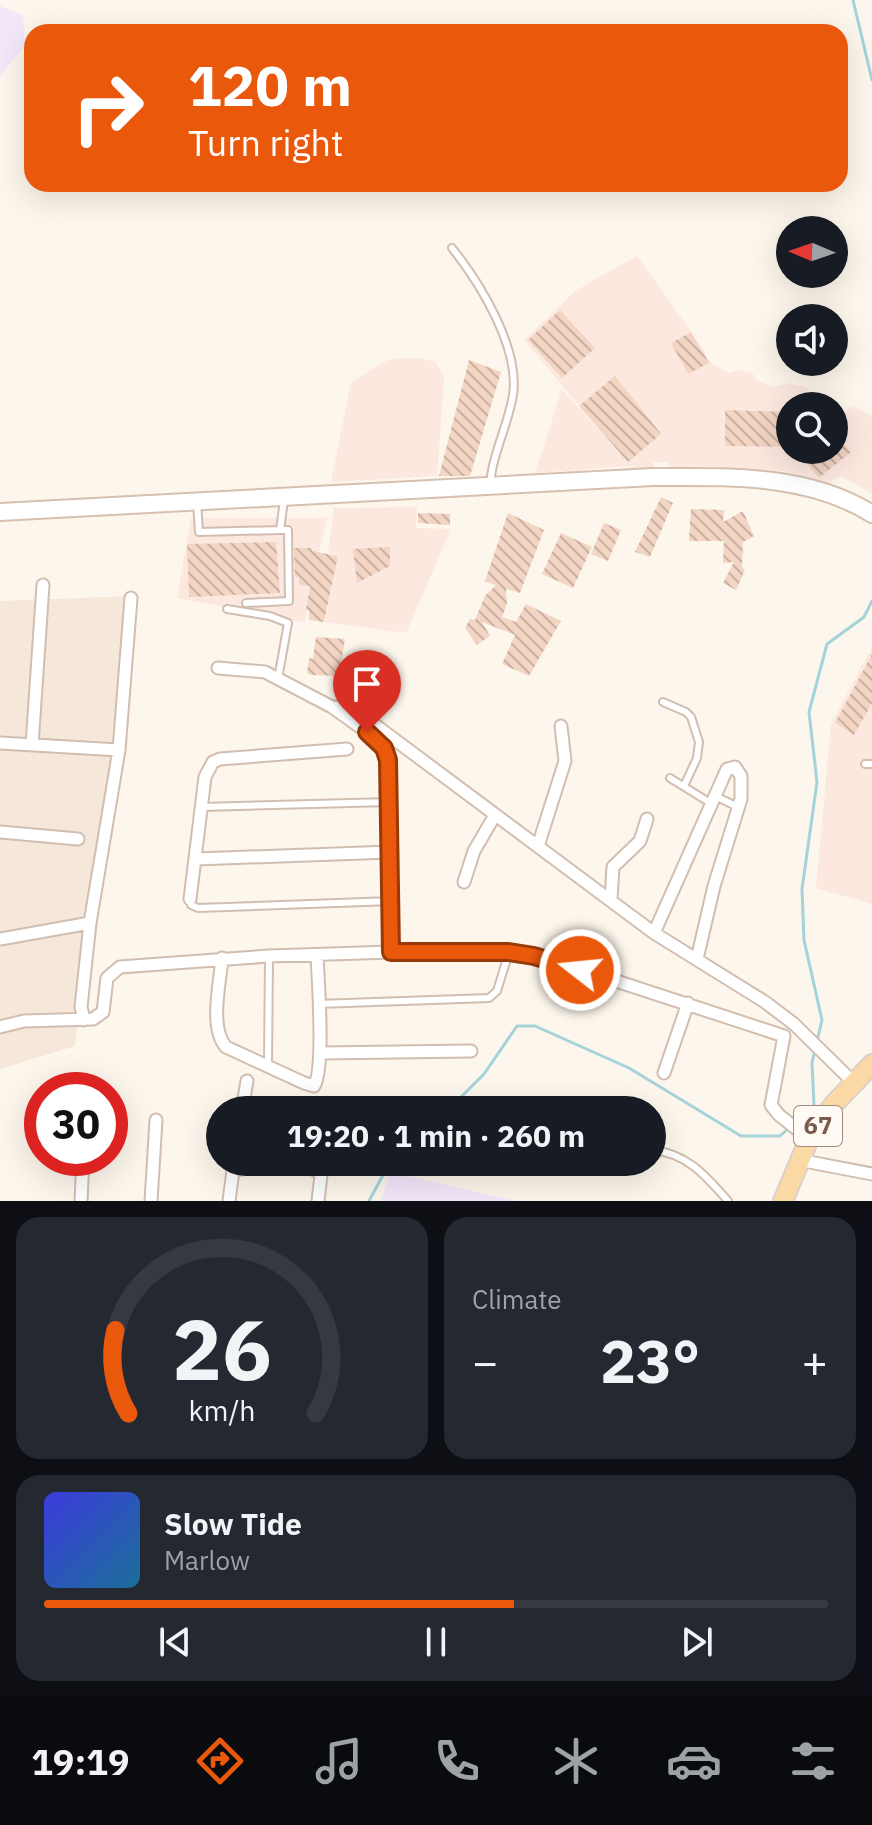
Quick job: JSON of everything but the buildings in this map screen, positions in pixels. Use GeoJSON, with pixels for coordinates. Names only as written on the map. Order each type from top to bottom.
{"type":"FeatureCollection","features":[{"type":"Feature","properties":{"kind":"main road"},"geometry":{"type":"LineString","coordinates":[[0,512],[653,477],[727,477],[804,487],[849,502],[872,514]]}},
{"type":"Feature","properties":{"kind":"main road","name":"67"},"geometry":{"type":"LineString","coordinates":[[783,1201],[799,1160],[802,1134],[872,1064]]}},
{"type":"Feature","properties":{"kind":"street"},"geometry":{"type":"LineString","coordinates":[[32,745],[43,585]]}},
{"type":"Feature","properties":{"kind":"street"},"geometry":{"type":"LineString","coordinates":[[84,1020],[81,1007],[90,923],[119,750],[131,598]]}},
{"type":"Feature","properties":{"kind":"street"},"geometry":{"type":"LineString","coordinates":[[218,668],[257,670],[278,679],[332,707],[384,748],[388,760],[390,802],[391,952]]}},
{"type":"Feature","properties":{"kind":"street"},"geometry":{"type":"LineString","coordinates":[[332,707],[349,708],[359,713],[654,933],[798,1027],[853,1082]]}},
{"type":"Feature","properties":{"kind":"street"},"geometry":{"type":"LineString","coordinates":[[538,846],[565,761],[561,726]]}},
{"type":"Feature","properties":{"kind":"street"},"geometry":{"type":"LineString","coordinates":[[0,743],[119,750]]}},
{"type":"Feature","properties":{"kind":"street"},"geometry":{"type":"LineString","coordinates":[[190,899],[206,772],[213,762],[347,749]]}},
{"type":"Feature","properties":{"kind":"street"},"geometry":{"type":"LineString","coordinates":[[654,933],[727,769],[735,767],[739,770],[742,783],[738,807],[714,886],[697,959]]}},
{"type":"Feature","properties":{"kind":"street"},"geometry":{"type":"LineString","coordinates":[[464,882],[474,851],[495,815]]}},
{"type":"Feature","properties":{"kind":"street"},"geometry":{"type":"LineString","coordinates":[[611,900],[613,867],[640,841],[647,819]]}},
{"type":"Feature","properties":{"kind":"street"},"geometry":{"type":"LineString","coordinates":[[0,832],[78,839]]}},
{"type":"Feature","properties":{"kind":"street"},"geometry":{"type":"LineString","coordinates":[[196,859],[390,852]]}},
{"type":"Feature","properties":{"kind":"street"},"geometry":{"type":"LineString","coordinates":[[0,939],[90,923]]}},
{"type":"Feature","properties":{"kind":"street"},"geometry":{"type":"LineString","coordinates":[[0,1027],[24,1021],[93,1019],[103,1012],[107,978],[120,967],[269,956],[509,952],[534,956],[688,1003],[784,1036]]}},
{"type":"Feature","properties":{"kind":"street"},"geometry":{"type":"LineString","coordinates":[[222,958],[216,1025],[226,1047],[314,1086],[318,1079],[320,1053],[317,955]]}},
{"type":"Feature","properties":{"kind":"street"},"geometry":{"type":"LineString","coordinates":[[664,1073],[688,1003]]}},
{"type":"Feature","properties":{"kind":"street"},"geometry":{"type":"LineString","coordinates":[[798,1027],[784,1036],[771,1099],[779,1115],[802,1134]]}},
{"type":"Feature","properties":{"kind":"street"},"geometry":{"type":"LineString","coordinates":[[320,1053],[471,1051]]}},
{"type":"Feature","properties":{"kind":"street"},"geometry":{"type":"LineString","coordinates":[[244,1096],[247,1081]]}},
{"type":"Feature","properties":{"kind":"street"},"geometry":{"type":"LineString","coordinates":[[151,1201],[156,1120]]}},
{"type":"Feature","properties":{"kind":"street"},"geometry":{"type":"LineString","coordinates":[[799,1160],[872,1174]]}},
{"type":"Feature","properties":{"kind":"street"},"geometry":{"type":"LineString","coordinates":[[81,1201],[82,1176]]}},
{"type":"Feature","properties":{"kind":"street"},"geometry":{"type":"LineString","coordinates":[[229,1201],[233,1176]]}},
{"type":"Feature","properties":{"kind":"street"},"geometry":{"type":"LineString","coordinates":[[318,1201],[321,1176]]}},
{"type":"Feature","properties":{"kind":"lane"},"geometry":{"type":"LineString","coordinates":[[452,248],[472,273],[499,327],[513,376],[513,395],[491,469],[490,486]]}},
{"type":"Feature","properties":{"kind":"lane"},"geometry":{"type":"LineString","coordinates":[[280,530],[284,496]]}},
{"type":"Feature","properties":{"kind":"lane"},"geometry":{"type":"LineString","coordinates":[[197,501],[199,532],[288,530],[289,601],[246,603]]}},
{"type":"Feature","properties":{"kind":"lane"},"geometry":{"type":"LineString","coordinates":[[227,609],[270,616],[288,623],[278,679]]}},
{"type":"Feature","properties":{"kind":"lane"},"geometry":{"type":"LineString","coordinates":[[663,702],[691,717],[699,742],[697,758],[684,786]]}},
{"type":"Feature","properties":{"kind":"lane"},"geometry":{"type":"LineString","coordinates":[[670,778],[713,800],[738,807]]}},
{"type":"Feature","properties":{"kind":"lane"},"geometry":{"type":"LineString","coordinates":[[202,807],[390,802]]}},
{"type":"Feature","properties":{"kind":"lane"},"geometry":{"type":"LineString","coordinates":[[190,899],[191,905],[198,908],[392,901]]}},
{"type":"Feature","properties":{"kind":"lane"},"geometry":{"type":"LineString","coordinates":[[318,1004],[489,998],[497,991],[509,952]]}},
{"type":"Feature","properties":{"kind":"lane"},"geometry":{"type":"LineString","coordinates":[[268,1065],[269,956]]}},
{"type":"Feature","properties":{"kind":"lane"},"geometry":{"type":"LineString","coordinates":[[666,1152],[689,1162],[728,1201]]}},
{"type":"Feature","properties":{"kind":"shaded area"},"geometry":{"type":"Polygon","coordinates":[[[0,6],[23,15],[24,47],[0,76],[0,6]]]}},
{"type":"Feature","properties":{"kind":"shaded area"},"geometry":{"type":"Polygon","coordinates":[[[637,256],[711,363],[729,373],[738,370],[754,374],[756,380],[773,387],[788,383],[809,388],[805,392],[776,392],[776,464],[848,464],[848,410],[853,406],[872,416],[872,494],[841,476],[819,488],[786,471],[670,468],[668,462],[653,462],[655,469],[634,470],[630,466],[535,473],[562,389],[610,443],[524,340],[575,291],[637,256]]]}},
{"type":"Feature","properties":{"kind":"shaded area"},"geometry":{"type":"Polygon","coordinates":[[[418,358],[436,362],[444,379],[437,476],[331,482],[351,382],[390,359],[418,358]]]}},
{"type":"Feature","properties":{"kind":"shaded area"},"geometry":{"type":"Polygon","coordinates":[[[417,507],[416,528],[451,529],[406,633],[325,622],[338,556],[328,552],[334,508],[417,507]]]}},
{"type":"Feature","properties":{"kind":"shaded area"},"geometry":{"type":"Polygon","coordinates":[[[191,518],[327,518],[317,552],[305,622],[177,598],[191,518]]]}},
{"type":"Feature","properties":{"kind":"shaded area"},"geometry":{"type":"Polygon","coordinates":[[[133,596],[75,1046],[0,1069],[0,601],[133,596]]]}},
{"type":"Feature","properties":{"kind":"shaded area"},"geometry":{"type":"Polygon","coordinates":[[[872,647],[872,904],[816,888],[831,724],[872,647]]]}},
{"type":"Feature","properties":{"kind":"shaded area"},"geometry":{"type":"Polygon","coordinates":[[[389,1176],[408,1176],[517,1201],[381,1201],[389,1176]]]}},
{"type":"Feature","properties":{"kind":"waterway"},"geometry":{"type":"LineString","coordinates":[[853,0],[872,80]]}},
{"type":"Feature","properties":{"kind":"waterway"},"geometry":{"type":"LineString","coordinates":[[817,1041],[822,1020],[804,940],[802,889],[817,782],[809,712],[827,644],[864,617],[872,601]]}},
{"type":"Feature","properties":{"kind":"waterway"},"geometry":{"type":"LineString","coordinates":[[462,1096],[484,1074],[517,1026],[535,1026],[629,1068],[741,1136],[780,1136],[814,1105],[812,1063],[815,1049]]}},
{"type":"Feature","properties":{"kind":"waterway"},"geometry":{"type":"LineString","coordinates":[[369,1201],[382,1176]]}},
{"type":"Feature","properties":{"kind":"route"},"geometry":{"type":"LineString","coordinates":[[367,732],[384,748],[388,760],[391,952],[509,952],[580,970]]}}]}
